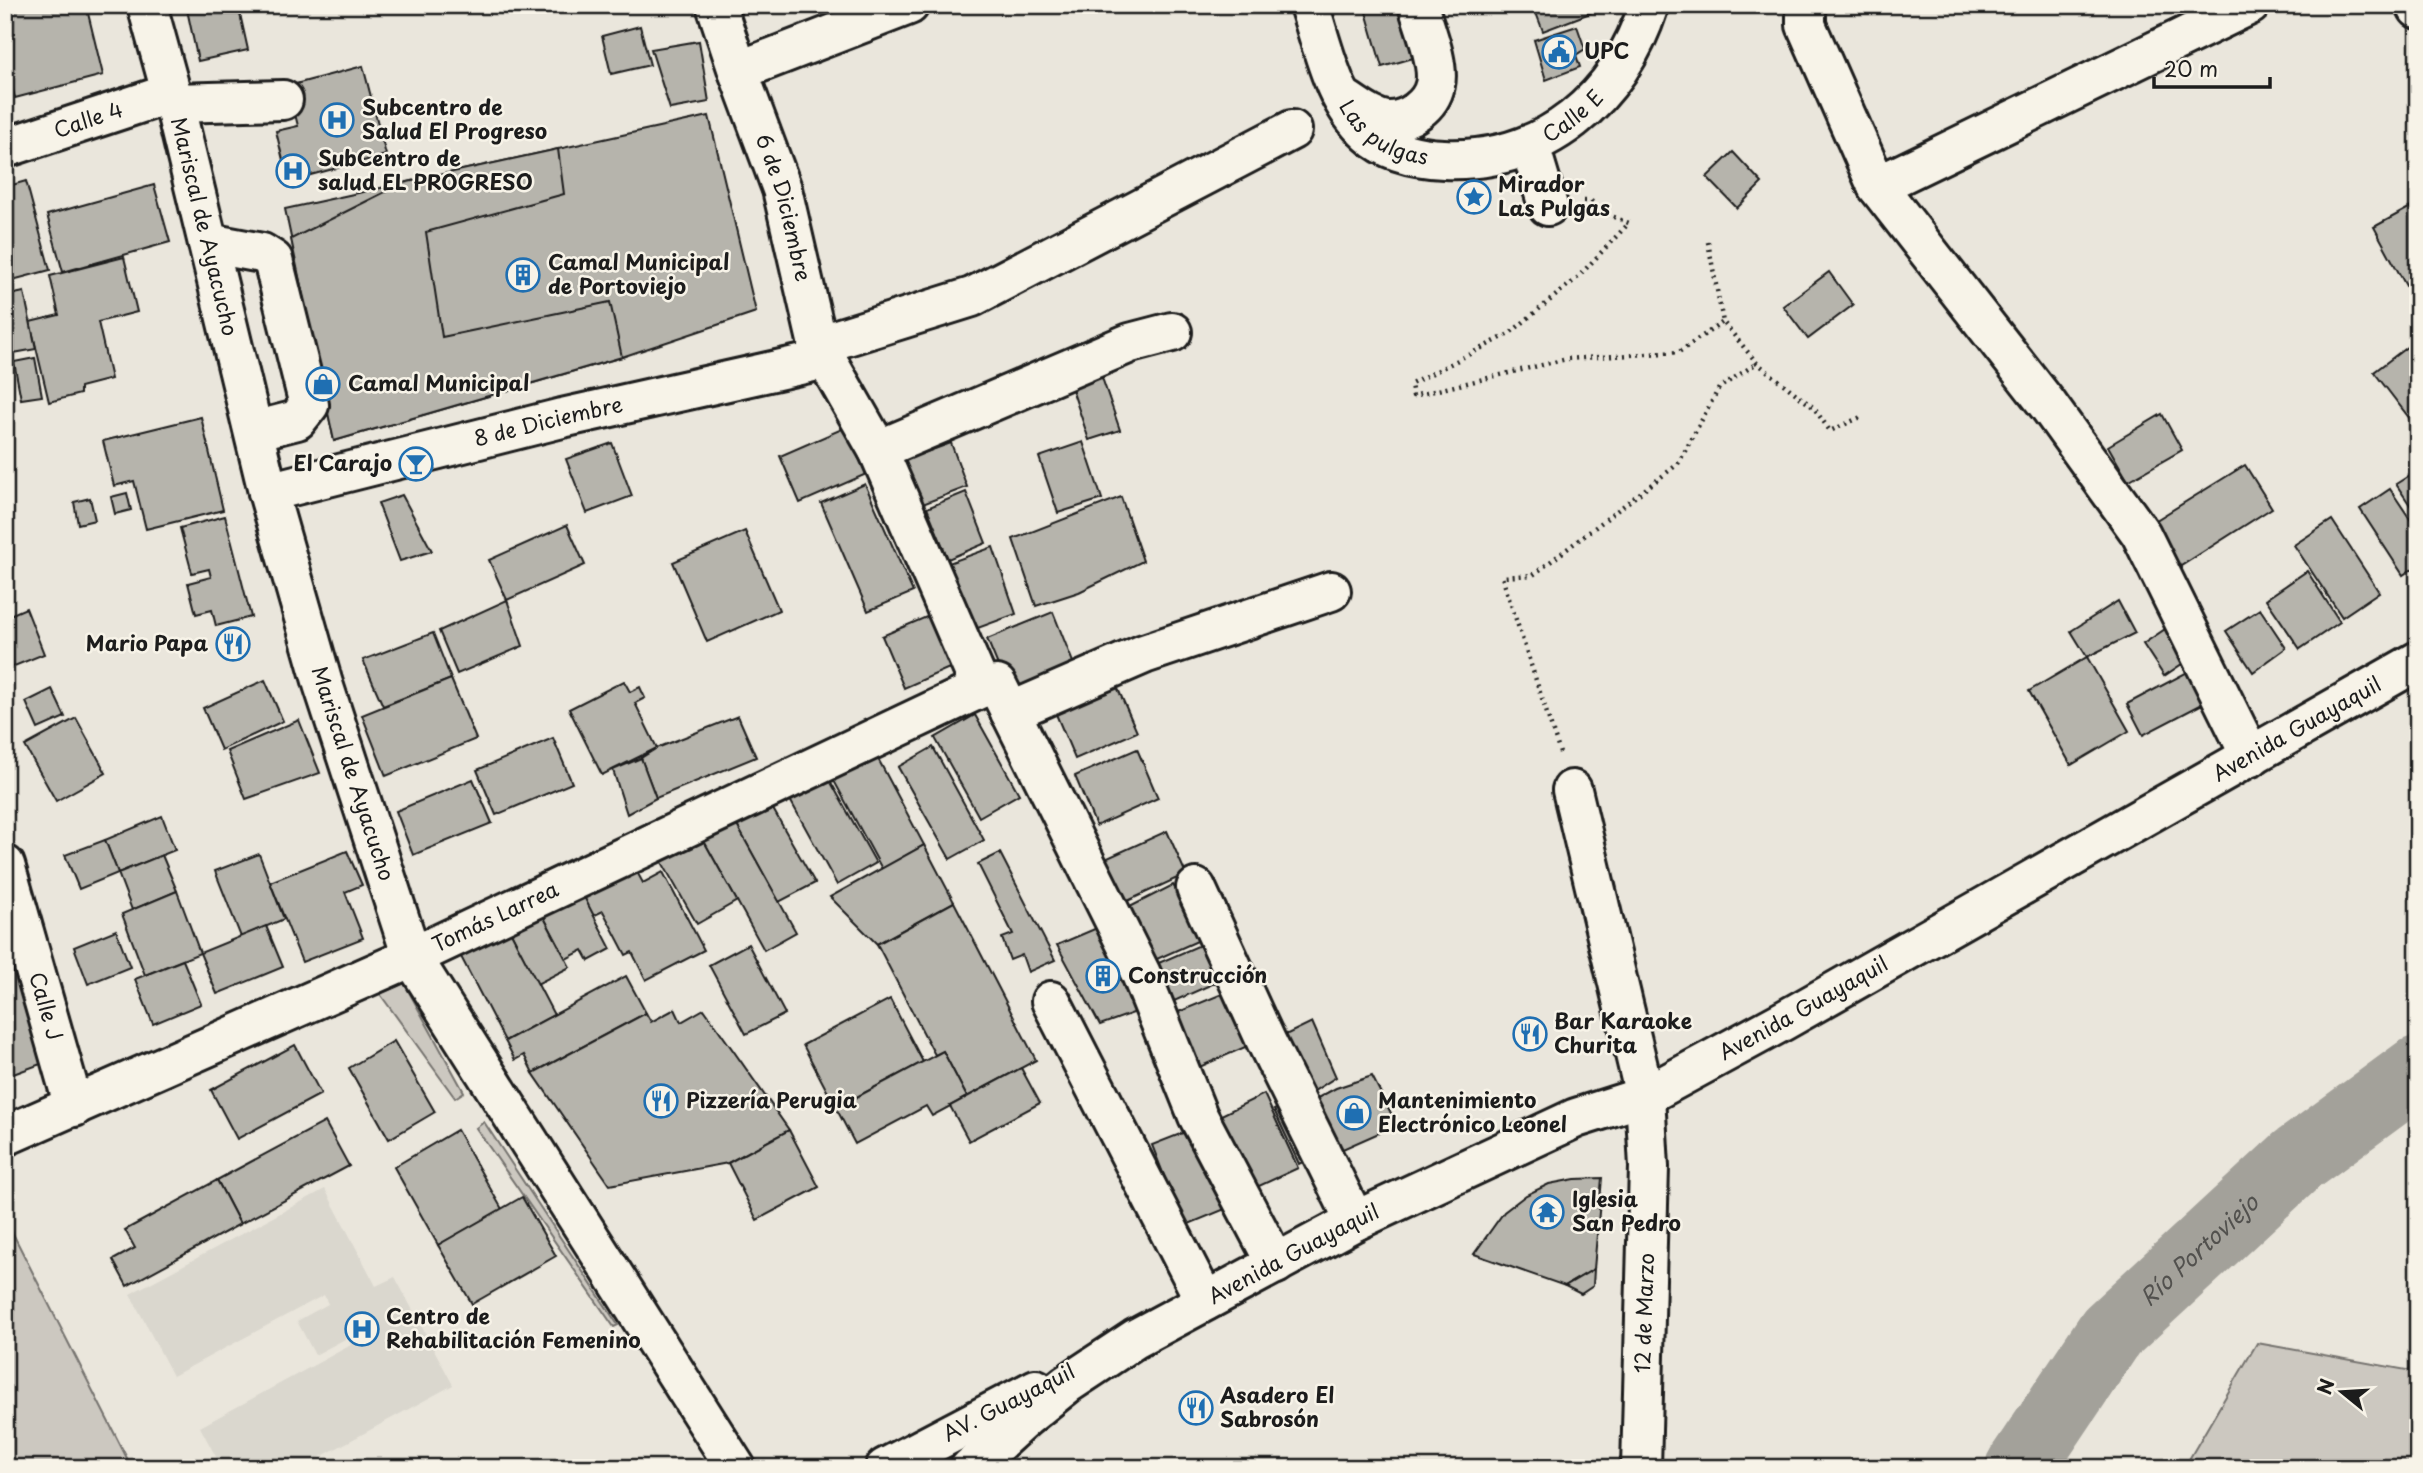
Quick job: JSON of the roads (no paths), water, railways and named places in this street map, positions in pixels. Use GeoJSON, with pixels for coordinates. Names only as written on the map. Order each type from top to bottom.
{"type":"FeatureCollection","features":[{"type":"Feature","properties":{"kind":"street","name":"Mariscal de Ayacucho"},"geometry":{"type":"LineString","coordinates":[[147,5],[268,492],[331,709],[412,957],[736,1468]]}},
{"type":"Feature","properties":{"kind":"street"},"geometry":{"type":"LineString","coordinates":[[716,5],[738,71],[909,5]]}},
{"type":"Feature","properties":{"kind":"street","name":"Las pulgas"},"geometry":{"type":"LineString","coordinates":[[1309,5],[1339,95],[1353,118],[1372,137],[1396,150],[1425,159],[1458,160],[1492,156],[1530,146]]}},
{"type":"Feature","properties":{"kind":"street"},"geometry":{"type":"LineString","coordinates":[[1339,95],[1367,114],[1388,121],[1412,115],[1429,100],[1435,84],[1435,68],[1418,5]]}},
{"type":"Feature","properties":{"kind":"street","name":"Calle E"},"geometry":{"type":"LineString","coordinates":[[1530,146],[1562,128],[1587,109],[1628,57],[1642,29],[1649,5]]}},
{"type":"Feature","properties":{"kind":"street"},"geometry":{"type":"LineString","coordinates":[[1806,5],[1806,25],[1877,186],[2048,405],[2141,534],[2252,757]]}},
{"type":"Feature","properties":{"kind":"street"},"geometry":{"type":"LineString","coordinates":[[1877,186],[2250,5]]}},
{"type":"Feature","properties":{"kind":"street","name":"6 de Diciembre"},"geometry":{"type":"LineString","coordinates":[[738,71],[782,189],[818,345],[878,450],[981,688]]}},
{"type":"Feature","properties":{"kind":"street","name":"Calle 4"},"geometry":{"type":"LineString","coordinates":[[5,148],[172,98],[283,100]]}},
{"type":"Feature","properties":{"kind":"street"},"geometry":{"type":"LineString","coordinates":[[818,345],[972,297],[1292,130]]}},
{"type":"Feature","properties":{"kind":"street"},"geometry":{"type":"LineString","coordinates":[[1530,146],[1548,206]]}},
{"type":"Feature","properties":{"kind":"street"},"geometry":{"type":"LineString","coordinates":[[208,243],[262,253],[273,260],[309,405],[297,420],[254,431]]}},
{"type":"Feature","properties":{"kind":"street"},"geometry":{"type":"LineString","coordinates":[[878,450],[1130,343],[1172,332]]}},
{"type":"Feature","properties":{"kind":"street","name":"8 de Diciembre"},"geometry":{"type":"LineString","coordinates":[[268,492],[562,418],[813,362],[818,345]]}},
{"type":"Feature","properties":{"kind":"street"},"geometry":{"type":"LineString","coordinates":[[1010,712],[1144,654],[1331,591]]}},
{"type":"Feature","properties":{"kind":"street","name":"Avenida Guayaquil"},"geometry":{"type":"LineString","coordinates":[[971,1468],[1026,1417],[1068,1384],[1135,1339],[1355,1221],[1576,1118],[1645,1096],[1783,1021],[2418,661]]}},
{"type":"Feature","properties":{"kind":"street"},"geometry":{"type":"LineString","coordinates":[[981,688],[997,685],[1141,974],[1198,1116],[1276,1264]]}},
{"type":"Feature","properties":{"kind":"street","name":"Tomás Larrea"},"geometry":{"type":"LineString","coordinates":[[5,1136],[412,957],[981,688]]}},
{"type":"Feature","properties":{"kind":"street","name":"12 de Marzo"},"geometry":{"type":"LineString","coordinates":[[1572,790],[1645,1096],[1649,1167],[1641,1468]]}},
{"type":"Feature","properties":{"kind":"street","name":"Calle J"},"geometry":{"type":"LineString","coordinates":[[5,865],[74,1107]]}},
{"type":"Feature","properties":{"kind":"street"},"geometry":{"type":"LineString","coordinates":[[1196,888],[1266,1041],[1355,1221]]}},
{"type":"Feature","properties":{"kind":"street"},"geometry":{"type":"LineString","coordinates":[[1051,1001],[1205,1301]]}},
{"type":"Feature","properties":{"kind":"street","name":"AV. Guayaquil"},"geometry":{"type":"LineString","coordinates":[[884,1468],[1135,1339]]}},
{"type":"Feature","properties":{"kind":"waterway","name":"Río Portoviejo"},"geometry":{"type":"LineString","coordinates":[[2020,1468],[2111,1332],[2297,1160],[2418,1071]]}},
{"type":"Feature","properties":{"kind":"place","name":"UPC"},"geometry":{"type":"Point","coordinates":[1559,52]}},
{"type":"Feature","properties":{"kind":"place","name":"Subcentro de Salud El Progreso"},"geometry":{"type":"Point","coordinates":[337,120]}},
{"type":"Feature","properties":{"kind":"place","name":"SubCentro de salud EL PROGRESO"},"geometry":{"type":"Point","coordinates":[293,171]}},
{"type":"Feature","properties":{"kind":"place","name":"Mirador Las Pulgas"},"geometry":{"type":"Point","coordinates":[1474,197]}},
{"type":"Feature","properties":{"kind":"place","name":"Camal Municipal de Portoviejo"},"geometry":{"type":"Point","coordinates":[523,275]}},
{"type":"Feature","properties":{"kind":"place","name":"Camal Municipal"},"geometry":{"type":"Point","coordinates":[323,384]}},
{"type":"Feature","properties":{"kind":"place","name":"El Carajo"},"geometry":{"type":"Point","coordinates":[416,464]}},
{"type":"Feature","properties":{"kind":"place","name":"Mario Papa"},"geometry":{"type":"Point","coordinates":[233,644]}},
{"type":"Feature","properties":{"kind":"place","name":"Construcción"},"geometry":{"type":"Point","coordinates":[1103,976]}},
{"type":"Feature","properties":{"kind":"place","name":"Bar Karaoke Churita"},"geometry":{"type":"Point","coordinates":[1530,1034]}},
{"type":"Feature","properties":{"kind":"place","name":"Pizzería Perugia"},"geometry":{"type":"Point","coordinates":[661,1101]}},
{"type":"Feature","properties":{"kind":"place","name":"Mantenimiento Electrónico Leonel"},"geometry":{"type":"Point","coordinates":[1354,1113]}},
{"type":"Feature","properties":{"kind":"place","name":"Iglesia San Pedro"},"geometry":{"type":"Point","coordinates":[1547,1212]}},
{"type":"Feature","properties":{"kind":"place","name":"Centro de Rehabilitación Femenino"},"geometry":{"type":"Point","coordinates":[362,1329]}},
{"type":"Feature","properties":{"kind":"place","name":"Asadero El Sabrosón"},"geometry":{"type":"Point","coordinates":[1196,1408]}}]}
